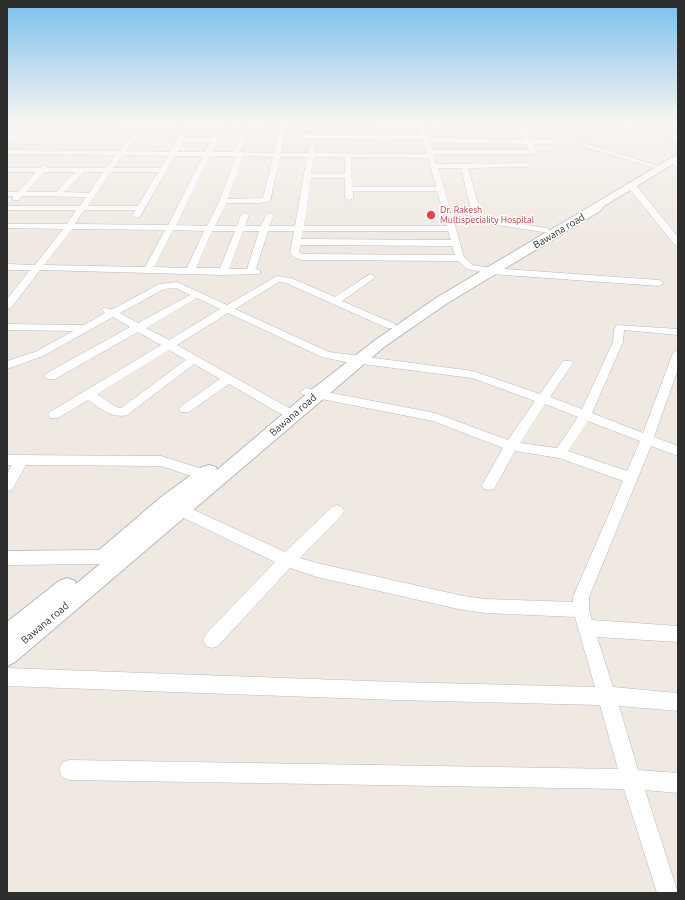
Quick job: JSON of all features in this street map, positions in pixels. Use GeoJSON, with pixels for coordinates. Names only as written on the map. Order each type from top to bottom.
{"type":"FeatureCollection","features":[{"type":"Feature","properties":{"kind":"street"},"geometry":{"type":"LineString","coordinates":[[8,208],[48,164]]}},
{"type":"Feature","properties":{"kind":"street"},"geometry":{"type":"LineString","coordinates":[[7,306],[69,227],[113,164]]}},
{"type":"Feature","properties":{"kind":"street"},"geometry":{"type":"LineString","coordinates":[[130,228],[140,208],[167,164]]}},
{"type":"Feature","properties":{"kind":"street"},"geometry":{"type":"LineString","coordinates":[[148,270],[203,164]]}},
{"type":"Feature","properties":{"kind":"street"},"geometry":{"type":"LineString","coordinates":[[190,271],[223,202],[235,164]]}},
{"type":"Feature","properties":{"kind":"street"},"geometry":{"type":"LineString","coordinates":[[223,202],[230,200],[266,200],[275,164]]}},
{"type":"Feature","properties":{"kind":"street"},"geometry":{"type":"LineString","coordinates":[[310,164],[295,255],[303,257],[460,258]]}},
{"type":"Feature","properties":{"kind":"street"},"geometry":{"type":"LineString","coordinates":[[348,164],[349,198]]}},
{"type":"Feature","properties":{"kind":"street"},"geometry":{"type":"LineString","coordinates":[[647,164],[660,168]]}},
{"type":"Feature","properties":{"kind":"street","name":"Bawana road"},"geometry":{"type":"LineString","coordinates":[[351,360],[398,330],[464,283],[546,231],[590,207],[600,204],[669,164]]}},
{"type":"Feature","properties":{"kind":"street"},"geometry":{"type":"LineString","coordinates":[[528,165],[434,166],[460,258],[470,267],[484,270],[659,283]]}},
{"type":"Feature","properties":{"kind":"street"},"geometry":{"type":"LineString","coordinates":[[464,166],[478,219]]}},
{"type":"Feature","properties":{"kind":"street"},"geometry":{"type":"LineString","coordinates":[[7,170],[163,170]]}},
{"type":"Feature","properties":{"kind":"street"},"geometry":{"type":"LineString","coordinates":[[58,195],[80,171]]}},
{"type":"Feature","properties":{"kind":"street"},"geometry":{"type":"LineString","coordinates":[[308,176],[349,176]]}},
{"type":"Feature","properties":{"kind":"street"},"geometry":{"type":"LineString","coordinates":[[632,185],[678,243]]}},
{"type":"Feature","properties":{"kind":"street"},"geometry":{"type":"LineString","coordinates":[[349,189],[441,189]]}},
{"type":"Feature","properties":{"kind":"street"},"geometry":{"type":"LineString","coordinates":[[7,194],[91,195]]}},
{"type":"Feature","properties":{"kind":"street","name":"Bawana road"},"geometry":{"type":"LineString","coordinates":[[484,270],[596,209],[600,204]]}},
{"type":"Feature","properties":{"kind":"street"},"geometry":{"type":"LineString","coordinates":[[8,208],[140,208]]}},
{"type":"Feature","properties":{"kind":"street"},"geometry":{"type":"LineString","coordinates":[[223,272],[245,215]]}},
{"type":"Feature","properties":{"kind":"street"},"geometry":{"type":"LineString","coordinates":[[7,267],[254,272],[264,229],[270,215]]}},
{"type":"Feature","properties":{"kind":"street"},"geometry":{"type":"LineString","coordinates":[[448,215],[546,231]]}},
{"type":"Feature","properties":{"kind":"street"},"geometry":{"type":"LineString","coordinates":[[7,226],[238,230],[451,228]]}},
{"type":"Feature","properties":{"kind":"street"},"geometry":{"type":"LineString","coordinates":[[297,242],[456,243]]}},
{"type":"Feature","properties":{"kind":"street"},"geometry":{"type":"LineString","coordinates":[[334,302],[370,277]]}},
{"type":"Feature","properties":{"kind":"street"},"geometry":{"type":"LineString","coordinates":[[54,415],[277,279],[288,280],[390,326]]}},
{"type":"Feature","properties":{"kind":"street","name":"Bawana road"},"geometry":{"type":"LineString","coordinates":[[7,637],[105,557],[212,478],[390,326],[464,283]]}},
{"type":"Feature","properties":{"kind":"street"},"geometry":{"type":"LineString","coordinates":[[7,365],[39,354],[86,328],[108,311],[162,286],[177,285],[326,355],[351,360],[463,373],[543,399],[678,451]]}},
{"type":"Feature","properties":{"kind":"street"},"geometry":{"type":"LineString","coordinates":[[51,376],[198,294]]}},
{"type":"Feature","properties":{"kind":"street"},"geometry":{"type":"LineString","coordinates":[[108,311],[285,411]]}},
{"type":"Feature","properties":{"kind":"street"},"geometry":{"type":"LineString","coordinates":[[7,327],[86,328]]}},
{"type":"Feature","properties":{"kind":"street"},"geometry":{"type":"LineString","coordinates":[[560,453],[584,416],[618,342],[619,330],[621,327],[678,332]]}},
{"type":"Feature","properties":{"kind":"street"},"geometry":{"type":"LineString","coordinates":[[668,893],[631,779],[586,628],[581,610],[581,597],[647,439],[678,353]]}},
{"type":"Feature","properties":{"kind":"street"},"geometry":{"type":"LineString","coordinates":[[88,394],[114,411],[123,412],[194,359]]}},
{"type":"Feature","properties":{"kind":"street"},"geometry":{"type":"LineString","coordinates":[[489,485],[511,446],[567,364]]}},
{"type":"Feature","properties":{"kind":"street"},"geometry":{"type":"LineString","coordinates":[[185,409],[228,379]]}},
{"type":"Feature","properties":{"kind":"street"},"geometry":{"type":"LineString","coordinates":[[311,394],[435,417],[511,446],[560,453],[631,478]]}},
{"type":"Feature","properties":{"kind":"street","name":"Bawana road"},"geometry":{"type":"LineString","coordinates":[[212,478],[285,411],[311,394]]}},
{"type":"Feature","properties":{"kind":"street"},"geometry":{"type":"LineString","coordinates":[[7,460],[161,461],[212,478]]}},
{"type":"Feature","properties":{"kind":"street"},"geometry":{"type":"LineString","coordinates":[[7,486],[22,460]]}},
{"type":"Feature","properties":{"kind":"street"},"geometry":{"type":"LineString","coordinates":[[174,507],[287,560],[317,570],[463,603],[486,606],[581,610]]}},
{"type":"Feature","properties":{"kind":"street","name":"Bawana road"},"geometry":{"type":"LineString","coordinates":[[7,654],[174,507]]}},
{"type":"Feature","properties":{"kind":"street"},"geometry":{"type":"LineString","coordinates":[[212,640],[287,560],[337,511]]}},
{"type":"Feature","properties":{"kind":"street"},"geometry":{"type":"LineString","coordinates":[[7,558],[105,557]]}},
{"type":"Feature","properties":{"kind":"street"},"geometry":{"type":"LineString","coordinates":[[586,628],[678,634]]}},
{"type":"Feature","properties":{"kind":"street"},"geometry":{"type":"LineString","coordinates":[[7,677],[396,691],[606,696],[678,702]]}},
{"type":"Feature","properties":{"kind":"street"},"geometry":{"type":"LineString","coordinates":[[69,770],[631,779],[678,783]]}},
{"type":"Feature","properties":{"kind":"place","name":"Dr. Rakesh Multispeciality Hospital"},"geometry":{"type":"Point","coordinates":[431,215]}}]}
